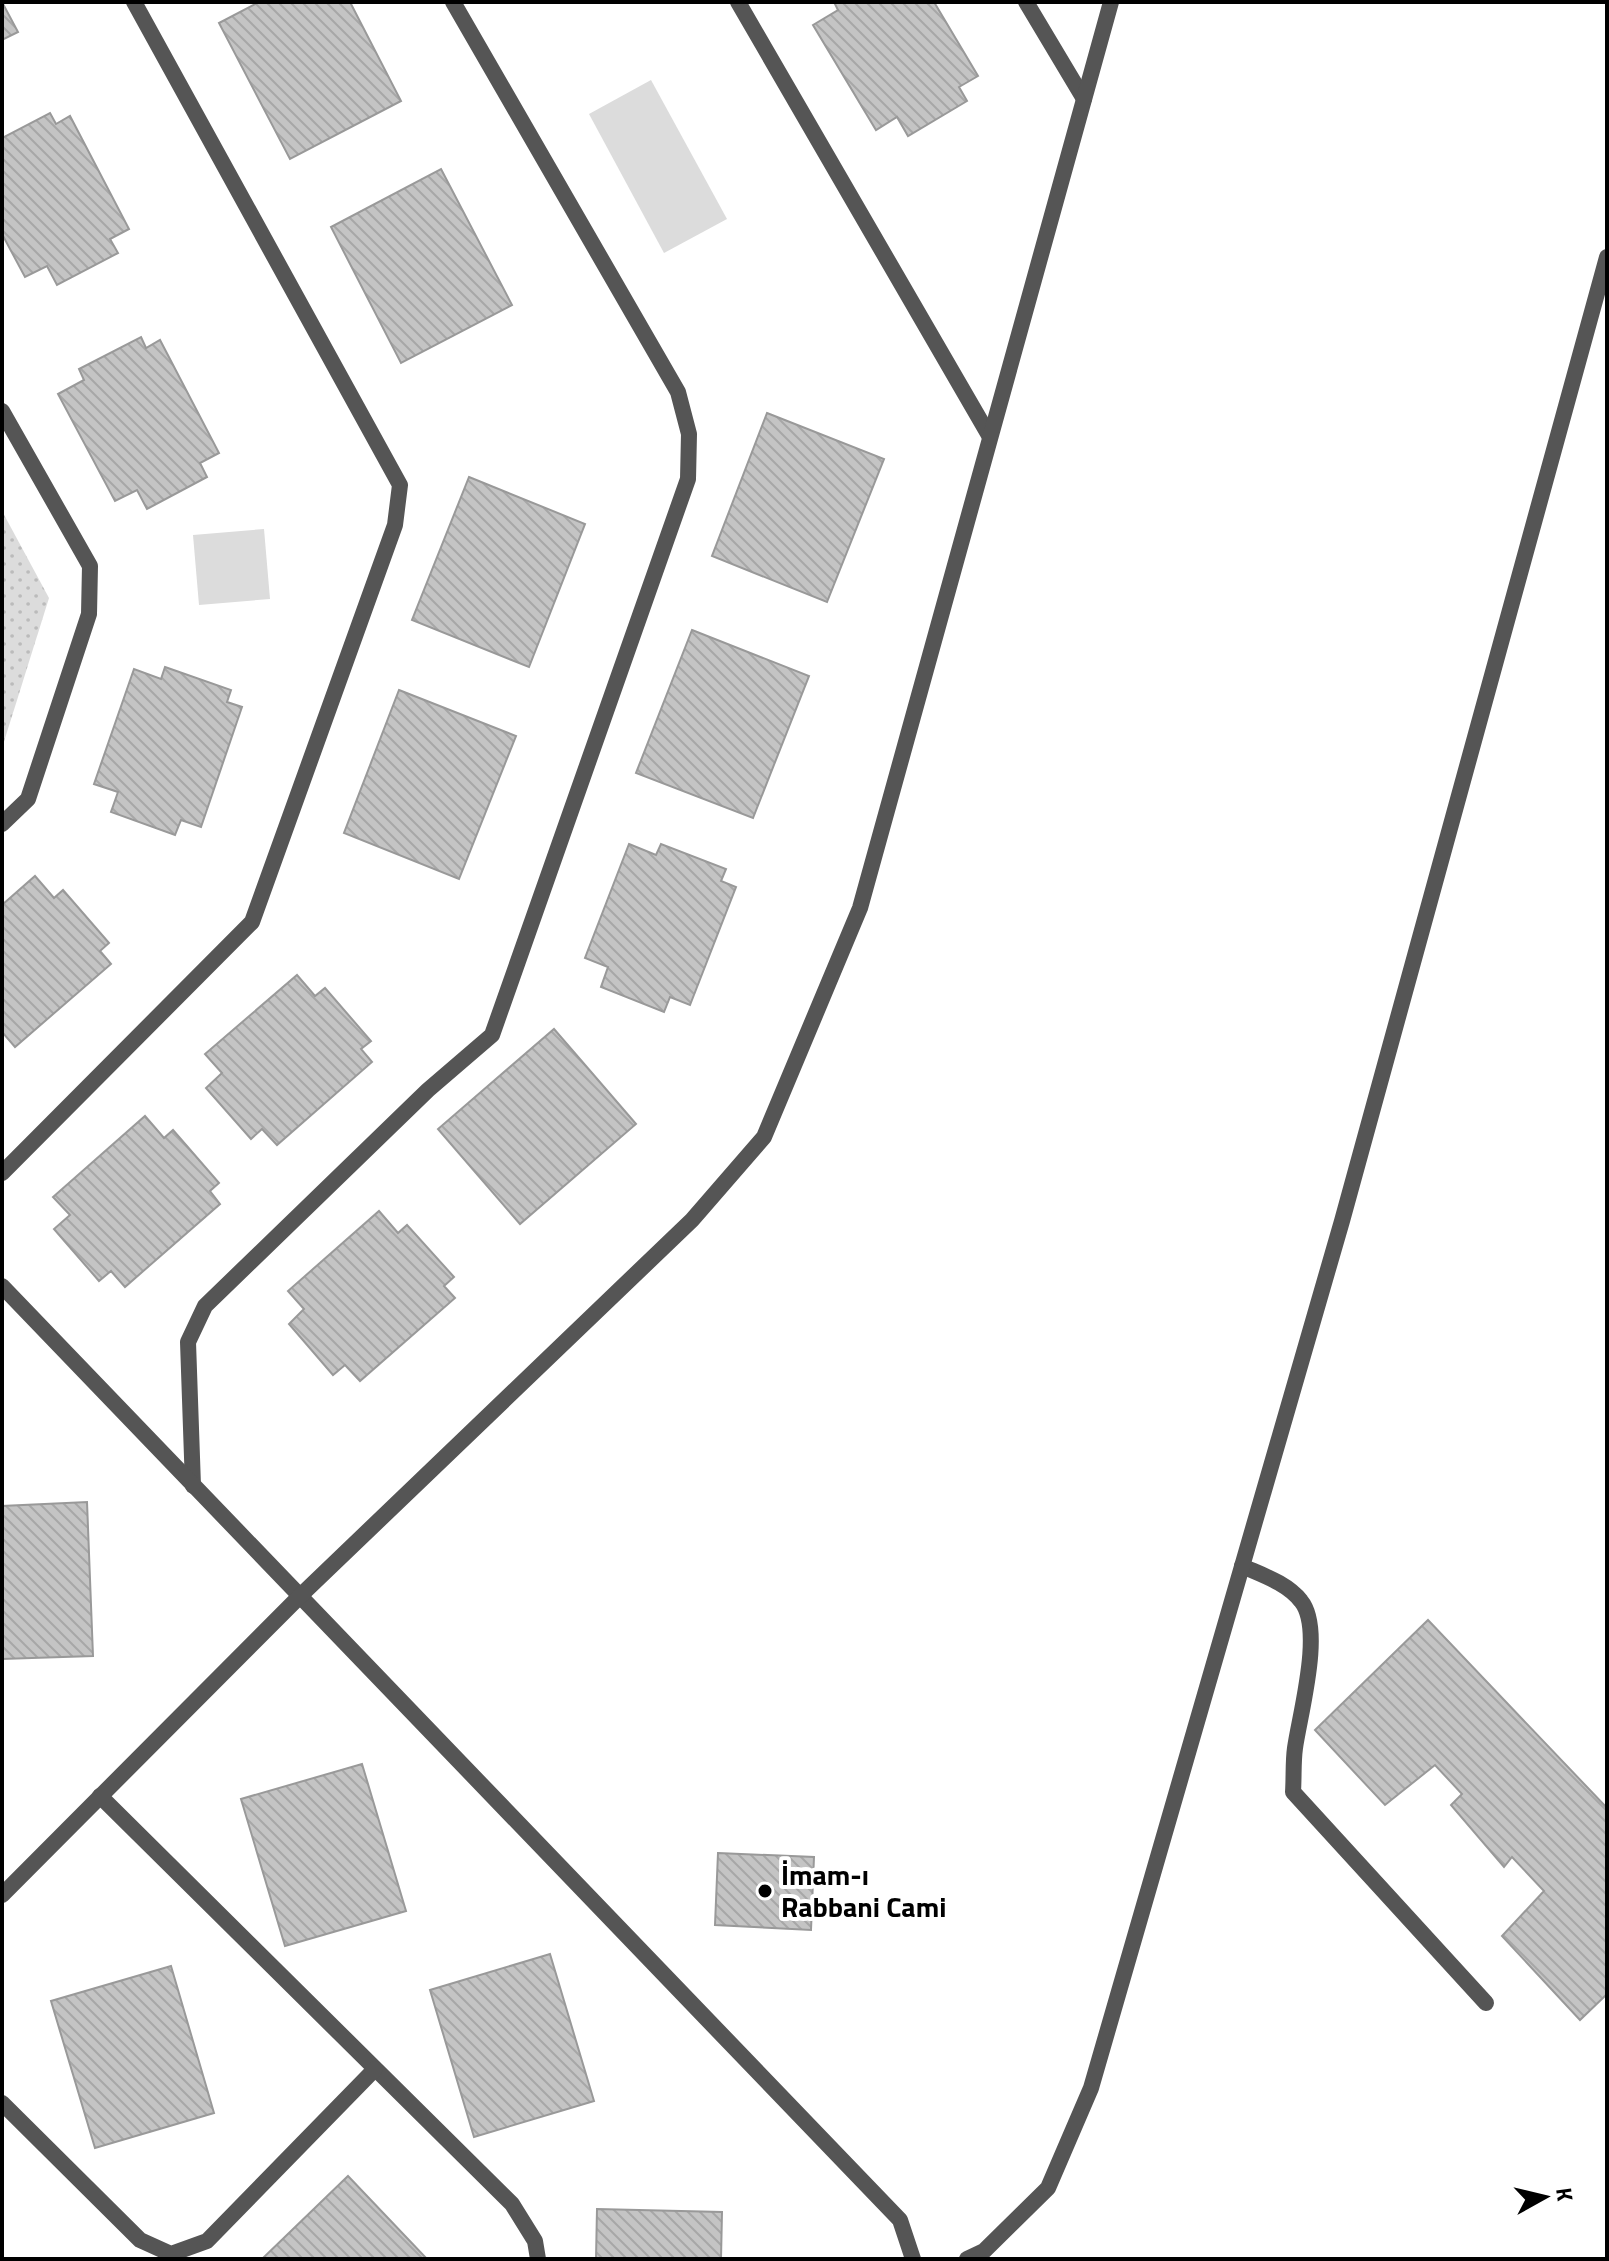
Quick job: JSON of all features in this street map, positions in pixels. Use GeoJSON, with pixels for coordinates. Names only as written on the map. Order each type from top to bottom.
{"type":"FeatureCollection","features":[{"type":"Feature","properties":{"kind":"street"},"geometry":{"type":"LineString","coordinates":[[2,1173],[252,922],[395,525],[400,485],[134,2]]}},
{"type":"Feature","properties":{"kind":"street"},"geometry":{"type":"LineString","coordinates":[[193,1486],[188,1342],[205,1306],[428,1090],[492,1035],[688,479],[689,434],[678,392],[453,2]]}},
{"type":"Feature","properties":{"kind":"street"},"geometry":{"type":"LineString","coordinates":[[738,2],[990,437]]}},
{"type":"Feature","properties":{"kind":"street"},"geometry":{"type":"LineString","coordinates":[[1026,2],[1084,99]]}},
{"type":"Feature","properties":{"kind":"street"},"geometry":{"type":"LineString","coordinates":[[2,1895],[299,1597],[692,1220],[764,1137],[860,908],[1111,2]]}},
{"type":"Feature","properties":{"kind":"street"},"geometry":{"type":"LineString","coordinates":[[967,2259],[984,2251],[1048,2188],[1091,2088],[1342,1221],[1607,257]]}},
{"type":"Feature","properties":{"kind":"street"},"geometry":{"type":"LineString","coordinates":[[2,411],[90,566],[89,614],[28,799],[2,824]]}},
{"type":"Feature","properties":{"kind":"street"},"geometry":{"type":"LineString","coordinates":[[2,1286],[900,2220],[913,2259]]}},
{"type":"Feature","properties":{"kind":"street"},"geometry":{"type":"LineString","coordinates":[[1242,1566],[1273,1579],[1300,1599],[1309,1614],[1311,1642],[1295,1751],[1293,1792],[1486,2003]]}},
{"type":"Feature","properties":{"kind":"street"},"geometry":{"type":"LineString","coordinates":[[100,1796],[512,2204],[535,2241],[538,2259]]}},
{"type":"Feature","properties":{"kind":"street"},"geometry":{"type":"LineString","coordinates":[[2,2103],[140,2240],[171,2254],[207,2241],[375,2069]]}},
{"type":"Feature","properties":{"kind":"shaded area"},"geometry":{"type":"Polygon","coordinates":[[[651,80],[727,219],[664,253],[589,114],[651,80]]]}},
{"type":"Feature","properties":{"kind":"shaded area"},"geometry":{"type":"Polygon","coordinates":[[[2,511],[49,598],[2,748],[2,511]]]}},
{"type":"Feature","properties":{"kind":"shaded area"},"geometry":{"type":"Polygon","coordinates":[[[264,529],[270,599],[199,605],[193,535],[264,529]]]}},
{"type":"Feature","properties":{"kind":"building"},"geometry":{"type":"Polygon","coordinates":[[[2,2],[18,32],[2,40],[2,2]]]}},
{"type":"Feature","properties":{"kind":"building"},"geometry":{"type":"Polygon","coordinates":[[[259,2],[350,2],[401,101],[290,159],[219,23],[259,2]]]}},
{"type":"Feature","properties":{"kind":"building"},"geometry":{"type":"Polygon","coordinates":[[[834,2],[934,2],[978,76],[959,87],[967,101],[908,136],[897,117],[876,130],[813,25],[838,10],[834,2]]]}},
{"type":"Feature","properties":{"kind":"building"},"geometry":{"type":"Polygon","coordinates":[[[50,113],[56,124],[70,116],[129,229],[110,239],[118,253],[57,285],[47,266],[25,277],[2,234],[2,138],[50,113]]]}},
{"type":"Feature","properties":{"kind":"building"},"geometry":{"type":"Polygon","coordinates":[[[441,169],[512,305],[401,363],[331,227],[441,169]]]}},
{"type":"Feature","properties":{"kind":"building"},"geometry":{"type":"Polygon","coordinates":[[[141,337],[146,348],[160,340],[219,453],[200,463],[207,477],[147,509],[137,490],[115,501],[58,394],[84,380],[79,369],[141,337]]]}},
{"type":"Feature","properties":{"kind":"building"},"geometry":{"type":"Polygon","coordinates":[[[767,413],[884,459],[827,602],[712,556],[767,413]]]}},
{"type":"Feature","properties":{"kind":"building"},"geometry":{"type":"Polygon","coordinates":[[[469,477],[585,524],[529,667],[412,620],[469,477]]]}},
{"type":"Feature","properties":{"kind":"building"},"geometry":{"type":"Polygon","coordinates":[[[692,630],[809,676],[753,818],[636,773],[692,630]]]}},
{"type":"Feature","properties":{"kind":"building"},"geometry":{"type":"Polygon","coordinates":[[[165,667],[231,690],[227,702],[242,707],[201,827],[181,820],[175,835],[111,812],[118,792],[94,784],[134,669],[161,679],[165,667]]]}},
{"type":"Feature","properties":{"kind":"building"},"geometry":{"type":"Polygon","coordinates":[[[399,690],[516,736],[459,879],[344,833],[399,690]]]}},
{"type":"Feature","properties":{"kind":"building"},"geometry":{"type":"Polygon","coordinates":[[[629,844],[656,855],[661,844],[726,869],[721,881],[736,887],[690,1005],[670,997],[664,1012],[601,987],[608,967],[585,958],[629,844]]]}},
{"type":"Feature","properties":{"kind":"building"},"geometry":{"type":"Polygon","coordinates":[[[35,876],[54,898],[63,890],[109,943],[100,951],[111,964],[15,1047],[2,1032],[2,905],[35,876]]]}},
{"type":"Feature","properties":{"kind":"building"},"geometry":{"type":"Polygon","coordinates":[[[297,975],[315,996],[325,988],[371,1041],[361,1049],[372,1062],[277,1145],[262,1129],[251,1139],[206,1088],[222,1073],[205,1054],[297,975]]]}},
{"type":"Feature","properties":{"kind":"building"},"geometry":{"type":"Polygon","coordinates":[[[554,1029],[636,1124],[520,1224],[438,1129],[554,1029]]]}},
{"type":"Feature","properties":{"kind":"building"},"geometry":{"type":"Polygon","coordinates":[[[145,1116],[164,1138],[173,1130],[219,1183],[210,1191],[220,1204],[125,1287],[111,1271],[99,1281],[54,1229],[70,1215],[53,1197],[145,1116]]]}},
{"type":"Feature","properties":{"kind":"building"},"geometry":{"type":"Polygon","coordinates":[[[379,1211],[398,1233],[407,1225],[454,1277],[444,1286],[455,1298],[360,1381],[345,1365],[333,1375],[289,1324],[304,1309],[288,1291],[379,1211]]]}},
{"type":"Feature","properties":{"kind":"building"},"geometry":{"type":"Polygon","coordinates":[[[87,1502],[93,1656],[2,1659],[2,1506],[87,1502]]]}},
{"type":"Feature","properties":{"kind":"building"},"geometry":{"type":"Polygon","coordinates":[[[1428,1620],[1607,1808],[1607,1994],[1580,2020],[1502,1936],[1544,1891],[1512,1857],[1504,1867],[1451,1805],[1462,1794],[1435,1765],[1385,1805],[1315,1730],[1428,1620]]]}},
{"type":"Feature","properties":{"kind":"building"},"geometry":{"type":"Polygon","coordinates":[[[362,1764],[406,1911],[285,1946],[241,1799],[362,1764]]]}},
{"type":"Feature","properties":{"kind":"building","name":"İmam-ı Rabbani Cami"},"geometry":{"type":"Polygon","coordinates":[[[718,1853],[814,1857],[811,1930],[715,1925],[718,1853]]]}},
{"type":"Feature","properties":{"kind":"building"},"geometry":{"type":"Polygon","coordinates":[[[550,1954],[594,2101],[474,2137],[430,1990],[550,1954]]]}},
{"type":"Feature","properties":{"kind":"building"},"geometry":{"type":"Polygon","coordinates":[[[171,1966],[214,2113],[95,2148],[51,2001],[171,1966]]]}},
{"type":"Feature","properties":{"kind":"building"},"geometry":{"type":"Polygon","coordinates":[[[348,2176],[427,2259],[262,2259],[348,2176]]]}},
{"type":"Feature","properties":{"kind":"building"},"geometry":{"type":"Polygon","coordinates":[[[597,2209],[722,2212],[721,2259],[596,2259],[597,2209]]]}},
{"type":"Feature","properties":{"kind":"place","name":"İmam-ı Rabbani Cami"},"geometry":{"type":"Point","coordinates":[765,1891]}}]}
